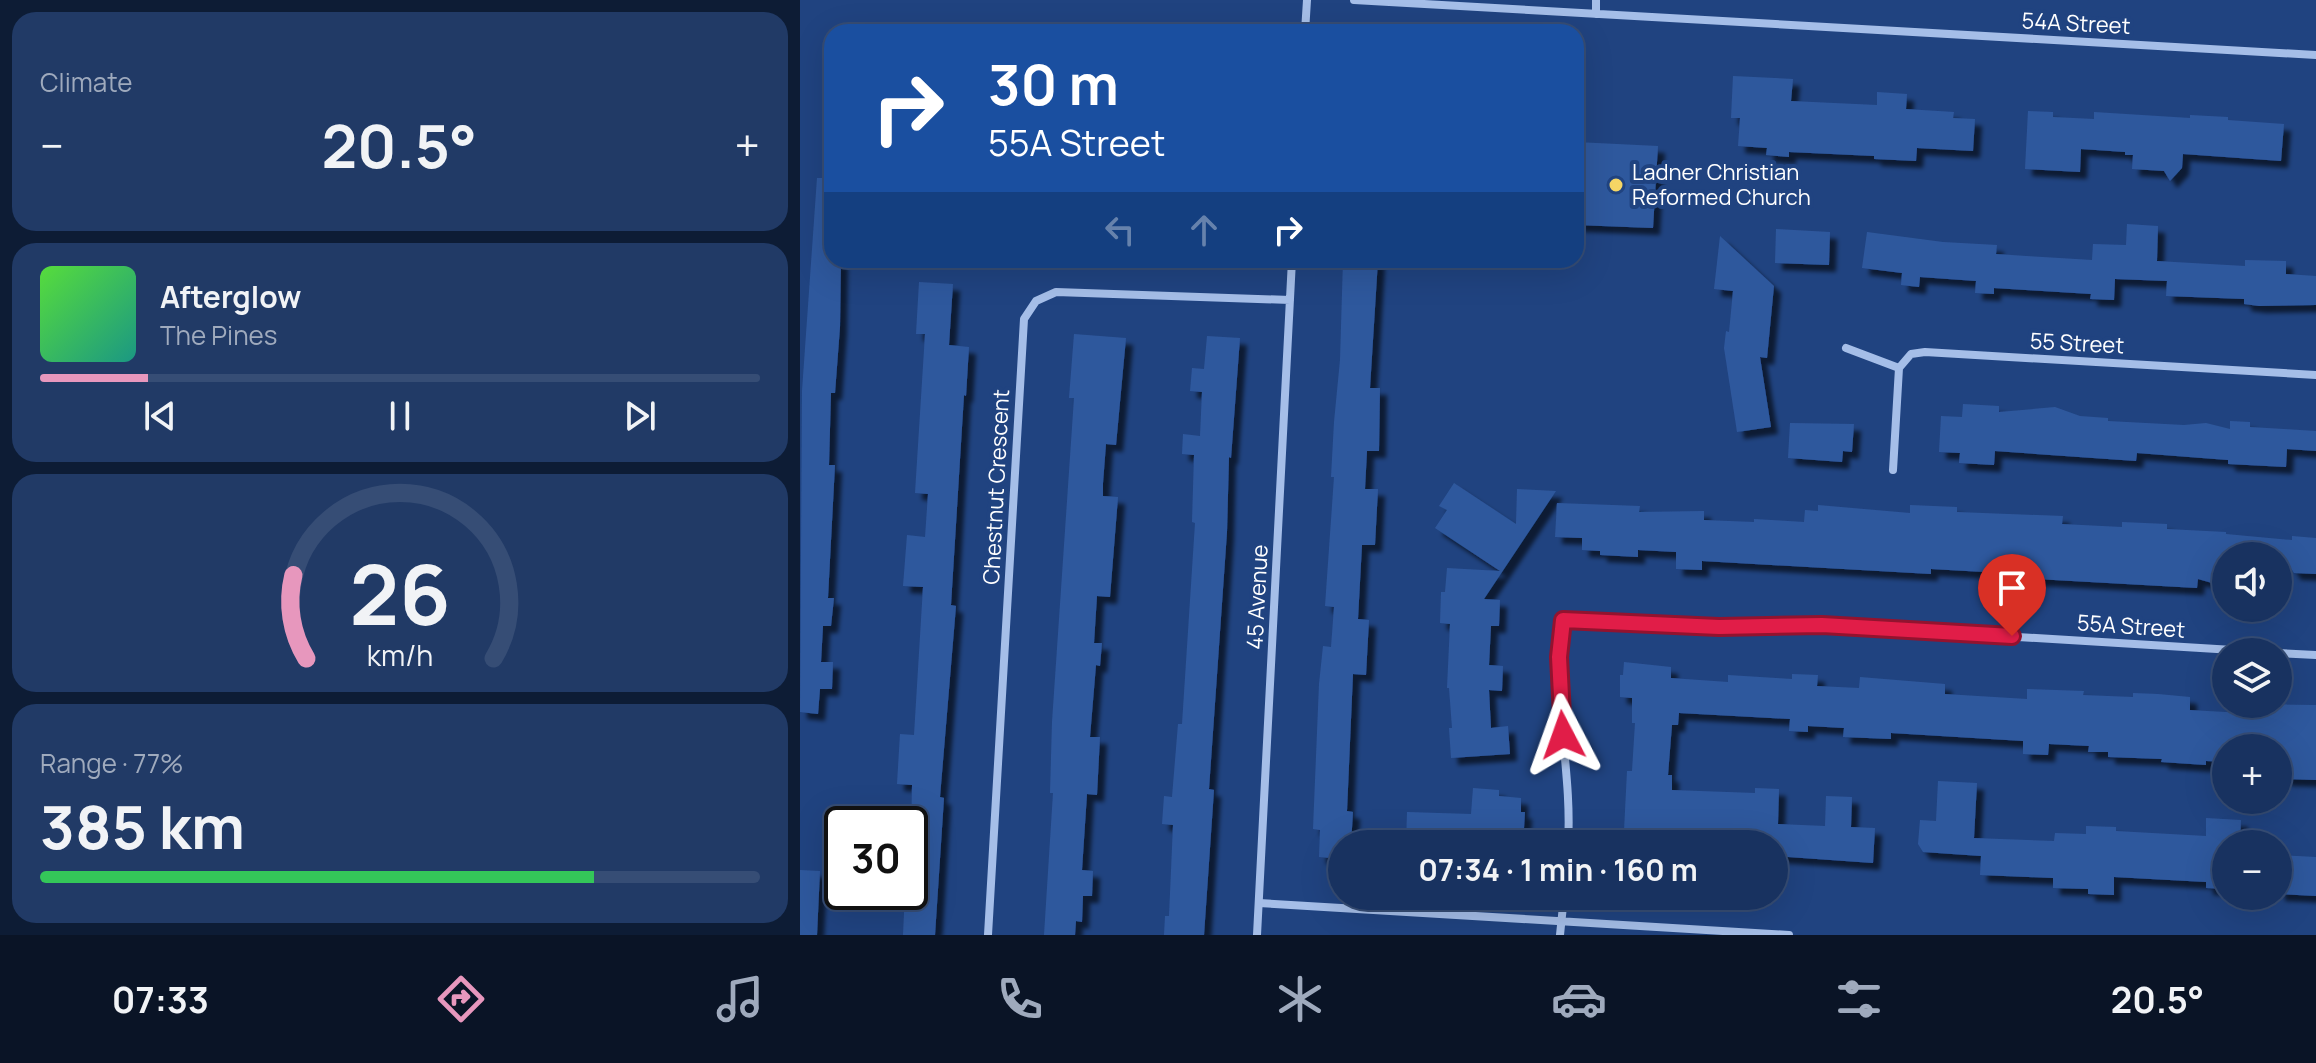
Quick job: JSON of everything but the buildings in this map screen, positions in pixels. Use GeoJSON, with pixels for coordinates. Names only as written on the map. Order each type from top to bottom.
{"type":"FeatureCollection","features":[{"type":"Feature","properties":{"kind":"street"},"geometry":{"type":"LineString","coordinates":[[1306,24],[1307,0]]}},
{"type":"Feature","properties":{"kind":"street","name":"54A Street"},"geometry":{"type":"LineString","coordinates":[[1354,0],[2316,55]]}},
{"type":"Feature","properties":{"kind":"street"},"geometry":{"type":"LineString","coordinates":[[1596,0],[1596,14]]}},
{"type":"Feature","properties":{"kind":"street","name":"45 Avenue"},"geometry":{"type":"LineString","coordinates":[[1257,935],[1292,268]]}},
{"type":"Feature","properties":{"kind":"street","name":"Chestnut Crescent"},"geometry":{"type":"LineString","coordinates":[[988,935],[1024,319],[1036,301],[1056,292],[1290,300]]}},
{"type":"Feature","properties":{"kind":"street"},"geometry":{"type":"LineString","coordinates":[[1846,348],[1899,368],[1893,470]]}},
{"type":"Feature","properties":{"kind":"street","name":"55 Street"},"geometry":{"type":"LineString","coordinates":[[1899,368],[1911,354],[1925,352],[2316,375]]}},
{"type":"Feature","properties":{"kind":"street","name":"55A Street"},"geometry":{"type":"LineString","coordinates":[[1568,830],[1567,777],[1560,702],[1559,657],[1563,620],[1719,627],[1822,625],[2212,649]]}},
{"type":"Feature","properties":{"kind":"street"},"geometry":{"type":"LineString","coordinates":[[2292,654],[2316,655]]}},
{"type":"Feature","properties":{"kind":"street"},"geometry":{"type":"LineString","coordinates":[[1259,903],[1789,935]]}},
{"type":"Feature","properties":{"kind":"street"},"geometry":{"type":"LineString","coordinates":[[1560,935],[1562,910]]}},
{"type":"Feature","properties":{"kind":"place","name":"Ladner Christian Reformed Church"},"geometry":{"type":"Point","coordinates":[1616,185]}},
{"type":"Feature","properties":{"kind":"route"},"geometry":{"type":"LineString","coordinates":[[1563,735],[1559,657],[1563,620],[1719,627],[1795,624],[2012,636]]}}]}
